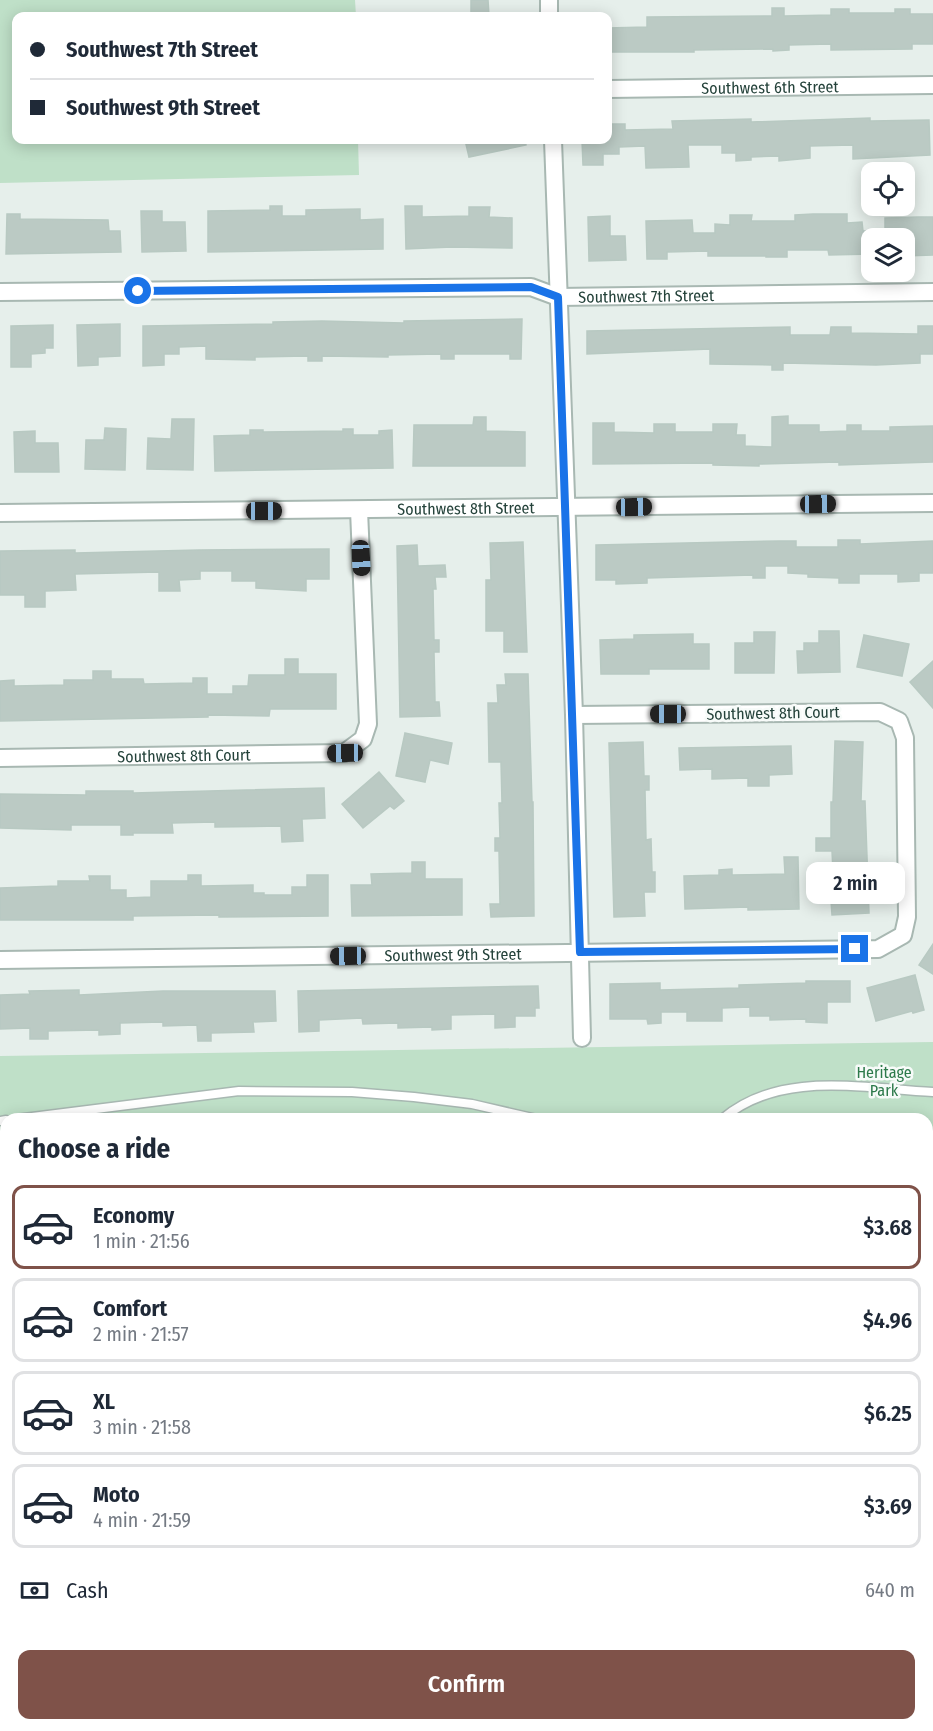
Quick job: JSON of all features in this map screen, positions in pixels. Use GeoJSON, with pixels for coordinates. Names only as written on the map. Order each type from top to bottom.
{"type":"FeatureCollection","features":[{"type":"Feature","properties":{"kind":"street","name":"Southwest 6th Street"},"geometry":{"type":"LineString","coordinates":[[612,88],[933,85]]}},
{"type":"Feature","properties":{"kind":"street"},"geometry":{"type":"LineString","coordinates":[[553,144],[574,715],[582,1038]]}},
{"type":"Feature","properties":{"kind":"street","name":"Southwest 7th Street"},"geometry":{"type":"LineString","coordinates":[[0,292],[531,287],[558,297],[933,292]]}},
{"type":"Feature","properties":{"kind":"street","name":"Southwest 8th Street"},"geometry":{"type":"LineString","coordinates":[[0,513],[933,503]]}},
{"type":"Feature","properties":{"kind":"street","name":"Southwest 8th Court"},"geometry":{"type":"LineString","coordinates":[[0,758],[345,753],[363,739],[368,724],[359,510]]}},
{"type":"Feature","properties":{"kind":"street","name":"Southwest 8th Court"},"geometry":{"type":"LineString","coordinates":[[574,715],[880,712],[899,721],[905,738],[907,917],[903,935]]}},
{"type":"Feature","properties":{"kind":"street","name":"Southwest 9th Street"},"geometry":{"type":"LineString","coordinates":[[0,960],[878,949],[903,935]]}},
{"type":"Feature","properties":{"kind":"lane"},"geometry":{"type":"LineString","coordinates":[[730,1113],[761,1096],[789,1087],[864,1086],[933,1092]]}},
{"type":"Feature","properties":{"kind":"lane"},"geometry":{"type":"LineString","coordinates":[[64,1113],[239,1091],[289,1091],[352,1092],[414,1097],[472,1104],[511,1113]]}},
{"type":"Feature","properties":{"kind":"green space"},"geometry":{"type":"Polygon","coordinates":[[[0,0],[355,0],[356,12],[12,12],[12,144],[358,144],[359,175],[0,183],[0,0]]]}},
{"type":"Feature","properties":{"kind":"green space","name":"Heritage Park"},"geometry":{"type":"Polygon","coordinates":[[[933,1042],[933,1113],[0,1113],[0,1056],[933,1042]]]}},
{"type":"Feature","properties":{"kind":"building"},"geometry":{"type":"Polygon","coordinates":[[[471,0],[488,0],[489,12],[471,12],[471,0]]]}},
{"type":"Feature","properties":{"kind":"building"},"geometry":{"type":"Polygon","coordinates":[[[772,8],[784,8],[784,16],[831,15],[831,9],[849,9],[849,13],[895,13],[895,9],[910,9],[910,14],[933,14],[933,44],[912,44],[912,49],[831,50],[831,44],[789,45],[789,50],[773,51],[773,49],[612,52],[612,28],[647,27],[647,17],[772,16],[772,8]]]}},
{"type":"Feature","properties":{"kind":"building"},"geometry":{"type":"Polygon","coordinates":[[[870,118],[870,121],[929,120],[930,155],[853,159],[853,145],[810,146],[810,158],[779,161],[779,156],[751,157],[751,160],[736,161],[736,153],[722,153],[722,145],[688,145],[689,167],[646,168],[645,146],[619,147],[619,154],[603,154],[603,165],[583,165],[582,144],[612,144],[612,124],[625,124],[625,130],[673,129],[672,121],[751,119],[751,122],[870,118]]]}},
{"type":"Feature","properties":{"kind":"building"},"geometry":{"type":"Polygon","coordinates":[[[466,144],[526,144],[526,145],[469,157],[466,144]]]}},
{"type":"Feature","properties":{"kind":"building"},"geometry":{"type":"Polygon","coordinates":[[[270,206],[282,206],[282,216],[306,216],[306,210],[360,209],[360,220],[383,219],[383,249],[208,252],[208,211],[270,210],[270,206]]]}},
{"type":"Feature","properties":{"kind":"building"},"geometry":{"type":"Polygon","coordinates":[[[405,206],[422,206],[422,217],[469,216],[469,207],[490,207],[489,217],[512,218],[512,248],[406,249],[405,206]]]}},
{"type":"Feature","properties":{"kind":"building"},"geometry":{"type":"Polygon","coordinates":[[[141,211],[162,211],[162,222],[185,222],[186,251],[142,252],[141,211]]]}},
{"type":"Feature","properties":{"kind":"building"},"geometry":{"type":"Polygon","coordinates":[[[7,214],[20,214],[20,219],[108,220],[109,231],[120,231],[121,252],[6,254],[7,214]]]}},
{"type":"Feature","properties":{"kind":"building"},"geometry":{"type":"Polygon","coordinates":[[[847,214],[847,223],[862,222],[861,254],[829,255],[828,250],[787,250],[787,257],[708,256],[708,251],[667,252],[667,259],[647,259],[646,221],[692,220],[693,233],[715,233],[715,224],[730,225],[730,215],[752,215],[751,221],[795,221],[795,215],[847,214]]]}},
{"type":"Feature","properties":{"kind":"building"},"geometry":{"type":"Polygon","coordinates":[[[610,216],[610,236],[625,236],[626,260],[589,261],[588,217],[610,216]]]}},
{"type":"Feature","properties":{"kind":"building"},"geometry":{"type":"Polygon","coordinates":[[[933,217],[933,255],[915,256],[915,228],[885,228],[885,218],[933,217]]]}},
{"type":"Feature","properties":{"kind":"building"},"geometry":{"type":"Polygon","coordinates":[[[522,319],[521,359],[510,359],[510,354],[454,354],[454,359],[441,359],[441,354],[388,355],[388,357],[322,356],[322,361],[308,361],[308,356],[255,357],[255,360],[206,359],[206,346],[179,347],[179,354],[164,354],[164,365],[143,366],[143,326],[322,321],[404,323],[404,321],[522,319]]]}},
{"type":"Feature","properties":{"kind":"building"},"geometry":{"type":"Polygon","coordinates":[[[120,324],[120,356],[98,357],[98,365],[78,366],[77,325],[120,324]]]}},
{"type":"Feature","properties":{"kind":"building"},"geometry":{"type":"Polygon","coordinates":[[[53,325],[53,348],[45,348],[45,353],[31,354],[31,367],[11,367],[11,326],[53,325]]]}},
{"type":"Feature","properties":{"kind":"building"},"geometry":{"type":"Polygon","coordinates":[[[918,326],[933,326],[933,354],[920,354],[920,363],[876,365],[783,363],[783,370],[772,370],[772,365],[710,364],[710,349],[587,354],[587,331],[790,327],[790,335],[830,335],[831,327],[851,327],[851,333],[918,334],[918,326]]]}},
{"type":"Feature","properties":{"kind":"building"},"geometry":{"type":"Polygon","coordinates":[[[788,416],[788,425],[819,425],[819,432],[847,431],[847,425],[861,425],[861,431],[890,431],[890,427],[933,426],[933,462],[839,465],[839,462],[759,464],[759,466],[713,465],[713,463],[593,464],[593,423],[614,423],[614,432],[654,433],[654,424],[675,424],[675,432],[713,432],[713,424],[737,424],[736,435],[745,435],[745,446],[772,447],[772,417],[788,416]]]}},
{"type":"Feature","properties":{"kind":"building"},"geometry":{"type":"Polygon","coordinates":[[[474,417],[486,417],[486,431],[525,432],[525,466],[413,466],[414,425],[473,425],[474,417]]]}},
{"type":"Feature","properties":{"kind":"building"},"geometry":{"type":"Polygon","coordinates":[[[172,419],[194,419],[193,470],[147,469],[148,438],[171,439],[172,419]]]}},
{"type":"Feature","properties":{"kind":"building"},"geometry":{"type":"Polygon","coordinates":[[[105,428],[126,429],[125,470],[85,469],[86,440],[104,440],[105,428]]]}},
{"type":"Feature","properties":{"kind":"building"},"geometry":{"type":"Polygon","coordinates":[[[343,429],[353,429],[353,435],[379,435],[379,431],[392,430],[393,468],[215,471],[214,436],[250,435],[250,430],[263,430],[263,432],[343,431],[343,429]]]}},
{"type":"Feature","properties":{"kind":"building"},"geometry":{"type":"Polygon","coordinates":[[[35,431],[35,443],[58,443],[59,472],[15,472],[14,432],[35,431]]]}},
{"type":"Feature","properties":{"kind":"building"},"geometry":{"type":"Polygon","coordinates":[[[838,540],[860,540],[860,544],[933,541],[933,573],[919,573],[919,581],[898,582],[898,574],[859,574],[859,583],[839,583],[839,578],[808,577],[808,574],[788,573],[788,566],[765,566],[765,578],[753,578],[753,575],[647,578],[647,583],[616,584],[616,580],[596,580],[596,545],[796,541],[796,547],[838,547],[838,540]]]}},
{"type":"Feature","properties":{"kind":"building"},"geometry":{"type":"Polygon","coordinates":[[[523,542],[527,652],[504,652],[504,631],[486,631],[486,580],[491,580],[490,543],[523,542]]]}},
{"type":"Feature","properties":{"kind":"building"},"geometry":{"type":"Polygon","coordinates":[[[417,545],[418,566],[445,565],[446,577],[435,577],[436,589],[433,589],[434,640],[439,640],[439,652],[434,652],[435,702],[439,702],[440,716],[400,717],[397,546],[417,545]]]}},
{"type":"Feature","properties":{"kind":"building"},"geometry":{"type":"Polygon","coordinates":[[[329,549],[329,579],[306,579],[306,591],[256,588],[256,581],[232,581],[232,571],[200,571],[200,579],[179,580],[180,591],[159,591],[159,572],[75,574],[76,590],[45,591],[45,607],[25,607],[25,595],[0,595],[0,551],[75,550],[75,553],[329,549]]]}},
{"type":"Feature","properties":{"kind":"building"},"geometry":{"type":"Polygon","coordinates":[[[819,631],[839,631],[840,672],[798,673],[797,651],[804,651],[804,643],[819,643],[819,631]]]}},
{"type":"Feature","properties":{"kind":"building"},"geometry":{"type":"Polygon","coordinates":[[[754,632],[775,632],[774,673],[735,673],[735,643],[754,643],[754,632]]]}},
{"type":"Feature","properties":{"kind":"building"},"geometry":{"type":"Polygon","coordinates":[[[693,634],[693,644],[709,644],[709,669],[649,669],[649,674],[601,674],[600,640],[634,639],[634,635],[693,634]]]}},
{"type":"Feature","properties":{"kind":"building"},"geometry":{"type":"Polygon","coordinates":[[[864,635],[909,644],[902,676],[857,667],[864,635]]]}},
{"type":"Feature","properties":{"kind":"building"},"geometry":{"type":"Polygon","coordinates":[[[285,659],[298,659],[298,674],[336,674],[336,709],[270,709],[269,716],[208,715],[208,717],[0,721],[0,681],[14,680],[14,686],[64,685],[64,680],[93,680],[93,671],[111,671],[111,679],[143,679],[144,684],[193,683],[193,678],[207,678],[207,694],[233,694],[233,686],[248,686],[249,675],[285,675],[285,659]]]}},
{"type":"Feature","properties":{"kind":"building"},"geometry":{"type":"Polygon","coordinates":[[[933,661],[933,708],[910,682],[933,661]]]}},
{"type":"Feature","properties":{"kind":"building"},"geometry":{"type":"Polygon","coordinates":[[[505,674],[528,674],[533,802],[534,916],[491,917],[490,904],[500,904],[499,851],[495,851],[495,838],[500,838],[499,803],[502,803],[501,762],[489,762],[488,703],[498,703],[497,685],[506,685],[505,674]]]}},
{"type":"Feature","properties":{"kind":"building"},"geometry":{"type":"Polygon","coordinates":[[[405,733],[452,743],[448,764],[430,760],[425,782],[396,776],[405,733]]]}},
{"type":"Feature","properties":{"kind":"building"},"geometry":{"type":"Polygon","coordinates":[[[835,741],[863,742],[861,801],[865,801],[869,913],[832,915],[831,901],[822,901],[822,873],[833,872],[832,851],[816,851],[816,838],[831,838],[835,741]]]}},
{"type":"Feature","properties":{"kind":"building"},"geometry":{"type":"Polygon","coordinates":[[[643,742],[644,776],[649,776],[649,790],[645,790],[646,840],[651,839],[655,892],[644,892],[645,916],[614,917],[609,743],[643,742]]]}},
{"type":"Feature","properties":{"kind":"building"},"geometry":{"type":"Polygon","coordinates":[[[791,746],[792,774],[769,775],[769,786],[748,786],[748,778],[712,779],[712,769],[680,770],[679,748],[791,746]]]}},
{"type":"Feature","properties":{"kind":"building"},"geometry":{"type":"Polygon","coordinates":[[[379,772],[404,801],[394,809],[390,806],[363,828],[342,804],[379,772]]]}},
{"type":"Feature","properties":{"kind":"building"},"geometry":{"type":"Polygon","coordinates":[[[324,788],[325,818],[302,819],[303,841],[282,842],[281,826],[215,827],[215,822],[172,823],[173,833],[133,833],[133,835],[121,835],[121,825],[71,825],[71,830],[0,828],[0,794],[86,795],[86,791],[133,791],[133,793],[324,788]]]}},
{"type":"Feature","properties":{"kind":"building"},"geometry":{"type":"Polygon","coordinates":[[[784,857],[798,857],[799,909],[748,910],[748,907],[685,909],[684,876],[719,875],[719,870],[732,869],[732,875],[785,874],[784,857]]]}},
{"type":"Feature","properties":{"kind":"building"},"geometry":{"type":"Polygon","coordinates":[[[412,862],[425,862],[425,879],[462,879],[462,915],[352,916],[351,885],[372,885],[371,874],[412,873],[412,862]]]}},
{"type":"Feature","properties":{"kind":"building"},"geometry":{"type":"Polygon","coordinates":[[[188,875],[201,875],[201,886],[253,885],[253,893],[292,895],[292,887],[307,887],[307,875],[328,875],[328,916],[133,916],[133,920],[0,920],[0,888],[58,886],[58,881],[90,881],[89,876],[110,876],[110,890],[126,890],[126,898],[151,897],[151,881],[188,881],[188,875]]]}},
{"type":"Feature","properties":{"kind":"building"},"geometry":{"type":"Polygon","coordinates":[[[933,944],[933,974],[919,965],[933,944]]]}},
{"type":"Feature","properties":{"kind":"building"},"geometry":{"type":"Polygon","coordinates":[[[915,975],[924,1010],[876,1021],[867,988],[915,975]]]}},
{"type":"Feature","properties":{"kind":"building"},"geometry":{"type":"Polygon","coordinates":[[[806,981],[850,981],[850,1002],[827,1002],[827,1023],[806,1022],[806,1019],[770,1020],[770,1016],[750,1016],[750,1007],[722,1008],[722,1021],[687,1021],[687,1012],[661,1012],[661,1023],[648,1024],[647,1019],[610,1019],[610,984],[660,983],[660,990],[739,988],[739,985],[806,983],[806,981]]]}},
{"type":"Feature","properties":{"kind":"building"},"geometry":{"type":"Polygon","coordinates":[[[538,986],[539,1008],[535,1008],[535,1016],[515,1016],[515,1027],[495,1028],[495,1014],[451,1015],[451,1029],[398,1028],[398,1023],[363,1024],[362,1018],[319,1020],[319,1031],[299,1032],[298,991],[538,986]]]}},
{"type":"Feature","properties":{"kind":"building"},"geometry":{"type":"Polygon","coordinates":[[[79,990],[79,995],[163,991],[275,991],[276,1021],[253,1022],[254,1032],[211,1033],[211,1041],[198,1041],[197,1025],[163,1026],[163,1022],[120,1023],[120,1034],[99,1035],[99,1030],[48,1031],[48,1039],[30,1039],[30,1028],[0,1029],[0,995],[30,994],[29,991],[79,990]]]}},
{"type":"Feature","properties":{"kind":"route"},"geometry":{"type":"LineString","coordinates":[[138,291],[531,287],[558,297],[574,715],[580,952],[855,949]]}}]}
